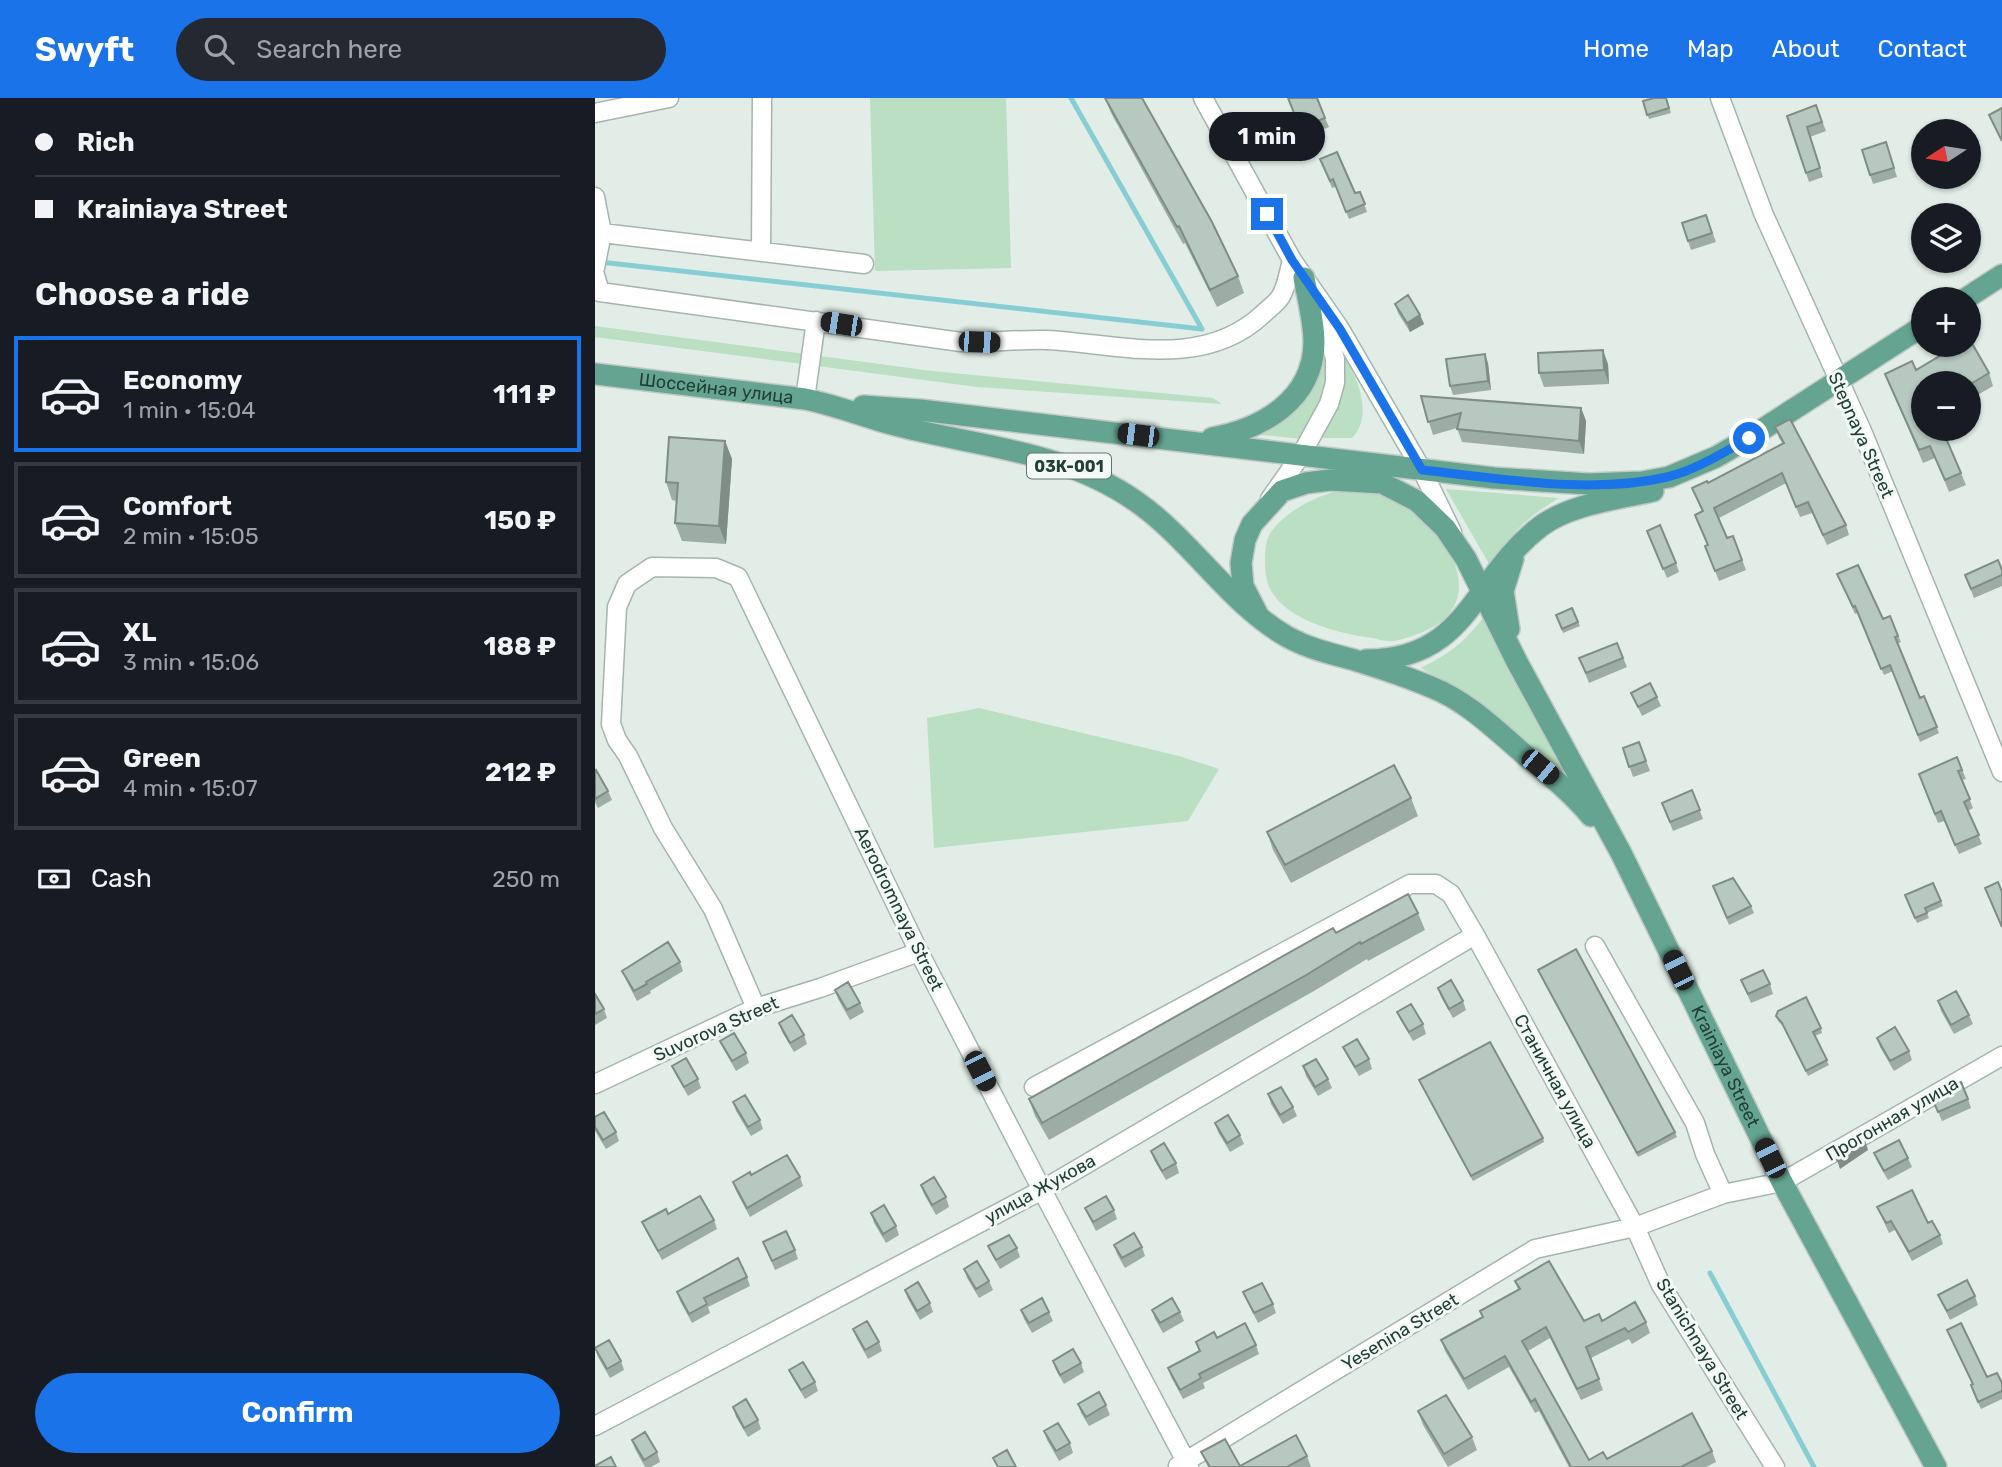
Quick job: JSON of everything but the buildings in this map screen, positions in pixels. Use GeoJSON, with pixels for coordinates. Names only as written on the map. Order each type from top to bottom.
{"type":"FeatureCollection","features":[{"type":"Feature","properties":{"kind":"main road","name":"03К-001"},"geometry":{"type":"LineString","coordinates":[[1193,442],[1234,434],[1264,422],[1284,409],[1298,393],[1312,359],[1314,344],[1298,269]]}},
{"type":"Feature","properties":{"kind":"main road"},"geometry":{"type":"LineString","coordinates":[[1981,289],[2002,275]]}},
{"type":"Feature","properties":{"kind":"main road","name":"03К-001"},"geometry":{"type":"LineString","coordinates":[[1352,660],[1399,657],[1422,650],[1441,639],[1455,626],[1517,548],[1543,524],[1576,509],[1663,489],[1694,468],[1749,438],[1911,334]]}},
{"type":"Feature","properties":{"kind":"main road","name":"Шоссейная улица"},"geometry":{"type":"LineString","coordinates":[[595,374],[805,398],[836,405]]}},
{"type":"Feature","properties":{"kind":"main road","name":"03К-001"},"geometry":{"type":"LineString","coordinates":[[836,405],[920,410],[1557,484],[1642,482],[1669,477],[1694,468]]}},
{"type":"Feature","properties":{"kind":"main road","name":"03К-001"},"geometry":{"type":"LineString","coordinates":[[836,405],[891,424],[985,443],[1082,470],[1135,500],[1170,527],[1226,585],[1278,631],[1327,654],[1433,687],[1472,712],[1574,796],[1621,853]]}},
{"type":"Feature","properties":{"kind":"main road"},"geometry":{"type":"LineString","coordinates":[[1330,480],[1377,464]]}},
{"type":"Feature","properties":{"kind":"main road"},"geometry":{"type":"LineString","coordinates":[[1252,524],[1282,491],[1306,483],[1330,480],[1382,483],[1417,501],[1445,528],[1466,559]]}},
{"type":"Feature","properties":{"kind":"main road","name":"03К-001"},"geometry":{"type":"LineString","coordinates":[[1252,524],[1245,540],[1241,563],[1243,586],[1257,614]]}},
{"type":"Feature","properties":{"kind":"main road","name":"03К-001"},"geometry":{"type":"LineString","coordinates":[[1517,548],[1503,591],[1506,618],[1517,662]]}},
{"type":"Feature","properties":{"kind":"main road","name":"03К-001"},"geometry":{"type":"LineString","coordinates":[[1466,559],[1481,590]]}},
{"type":"Feature","properties":{"kind":"main road","name":"Krainiaya Street"},"geometry":{"type":"LineString","coordinates":[[1481,590],[1621,853],[1782,1182],[1936,1467]]}},
{"type":"Feature","properties":{"kind":"street"},"geometry":{"type":"LineString","coordinates":[[595,113],[669,98]]}},
{"type":"Feature","properties":{"kind":"street"},"geometry":{"type":"LineString","coordinates":[[761,252],[762,98]]}},
{"type":"Feature","properties":{"kind":"street"},"geometry":{"type":"LineString","coordinates":[[595,275],[600,292],[961,342],[1044,340],[1170,350],[1197,348],[1227,339],[1255,321],[1281,297],[1298,269],[1203,98]]}},
{"type":"Feature","properties":{"kind":"street","name":"Stepnaya Street"},"geometry":{"type":"LineString","coordinates":[[1720,98],[1764,215],[1862,431],[2002,772]]}},
{"type":"Feature","properties":{"kind":"street"},"geometry":{"type":"LineString","coordinates":[[595,197],[600,240],[595,268]]}},
{"type":"Feature","properties":{"kind":"street"},"geometry":{"type":"LineString","coordinates":[[600,240],[761,252],[865,264]]}},
{"type":"Feature","properties":{"kind":"street","name":"03К-001"},"geometry":{"type":"LineString","coordinates":[[1252,524],[1301,455],[1329,404],[1335,383],[1335,359],[1328,330],[1298,269]]}},
{"type":"Feature","properties":{"kind":"street","name":"03К-001"},"geometry":{"type":"LineString","coordinates":[[1298,269],[1340,329],[1422,470],[1466,559]]}},
{"type":"Feature","properties":{"kind":"street"},"geometry":{"type":"LineString","coordinates":[[805,398],[816,320]]}},
{"type":"Feature","properties":{"kind":"street","name":"Aerodromnaya Street"},"geometry":{"type":"LineString","coordinates":[[603,723],[617,607],[627,584],[652,566],[716,568],[738,578],[919,952],[1184,1465]]}},
{"type":"Feature","properties":{"kind":"street"},"geometry":{"type":"LineString","coordinates":[[603,723],[628,756],[663,828],[713,909],[756,1008]]}},
{"type":"Feature","properties":{"kind":"street","name":"Станичная улица"},"geometry":{"type":"LineString","coordinates":[[1034,1087],[1411,884],[1436,884],[1451,894],[1475,935],[1635,1227]]}},
{"type":"Feature","properties":{"kind":"street","name":"улица Жукова"},"geometry":{"type":"LineString","coordinates":[[595,1426],[1042,1190],[1475,935]]}},
{"type":"Feature","properties":{"kind":"street"},"geometry":{"type":"LineString","coordinates":[[1595,946],[1695,1123],[1723,1194]]}},
{"type":"Feature","properties":{"kind":"street","name":"Suvorova Street"},"geometry":{"type":"LineString","coordinates":[[595,1084],[756,1008],[919,952]]}},
{"type":"Feature","properties":{"kind":"street","name":"Прогонная улица"},"geometry":{"type":"LineString","coordinates":[[1723,1194],[1782,1182],[2002,1056]]}},
{"type":"Feature","properties":{"kind":"street","name":"Yesenina Street"},"geometry":{"type":"LineString","coordinates":[[1184,1465],[1535,1250],[1635,1227],[1723,1194]]}},
{"type":"Feature","properties":{"kind":"street","name":"Stanichnaya Street"},"geometry":{"type":"LineString","coordinates":[[1635,1227],[1661,1286],[1775,1467]]}},
{"type":"Feature","properties":{"kind":"green space"},"geometry":{"type":"Polygon","coordinates":[[[870,98],[1006,98],[1011,268],[875,271],[870,98]]]}},
{"type":"Feature","properties":{"kind":"green space"},"geometry":{"type":"Polygon","coordinates":[[[595,326],[932,371],[1213,398],[1222,404],[977,387],[595,337],[595,326]]]}},
{"type":"Feature","properties":{"kind":"green space"},"geometry":{"type":"Polygon","coordinates":[[[1327,350],[1328,391],[1303,439],[1253,434],[1321,363],[1327,350]]]}},
{"type":"Feature","properties":{"kind":"green space"},"geometry":{"type":"Polygon","coordinates":[[[1345,358],[1359,387],[1362,420],[1352,438],[1317,438],[1341,395],[1345,358]]]}},
{"type":"Feature","properties":{"kind":"green space"},"geometry":{"type":"Polygon","coordinates":[[[1446,489],[1559,498],[1519,528],[1505,545],[1492,569],[1446,489]]]}},
{"type":"Feature","properties":{"kind":"green space"},"geometry":{"type":"Polygon","coordinates":[[[1370,490],[1403,503],[1428,523],[1451,555],[1457,573],[1459,590],[1454,606],[1443,620],[1423,632],[1391,641],[1344,633],[1312,623],[1285,607],[1275,596],[1267,578],[1265,557],[1268,537],[1284,518],[1310,501],[1329,493],[1370,490]]]}},
{"type":"Feature","properties":{"kind":"green space"},"geometry":{"type":"Polygon","coordinates":[[[1486,614],[1584,796],[1481,704],[1421,668],[1457,646],[1486,614]]]}},
{"type":"Feature","properties":{"kind":"green space"},"geometry":{"type":"Polygon","coordinates":[[[979,708],[1179,756],[1219,769],[1188,821],[934,848],[927,718],[979,708]]]}},
{"type":"Feature","properties":{"kind":"waterway"},"geometry":{"type":"LineString","coordinates":[[600,262],[1202,329],[1071,98]]}},
{"type":"Feature","properties":{"kind":"waterway"},"geometry":{"type":"LineString","coordinates":[[1710,1273],[1814,1467]]}},
{"type":"Feature","properties":{"kind":"route"},"geometry":{"type":"LineString","coordinates":[[1267,214],[1292,260],[1340,329],[1422,470],[1557,484],[1642,482],[1669,477],[1694,468],[1749,438]]}}]}
